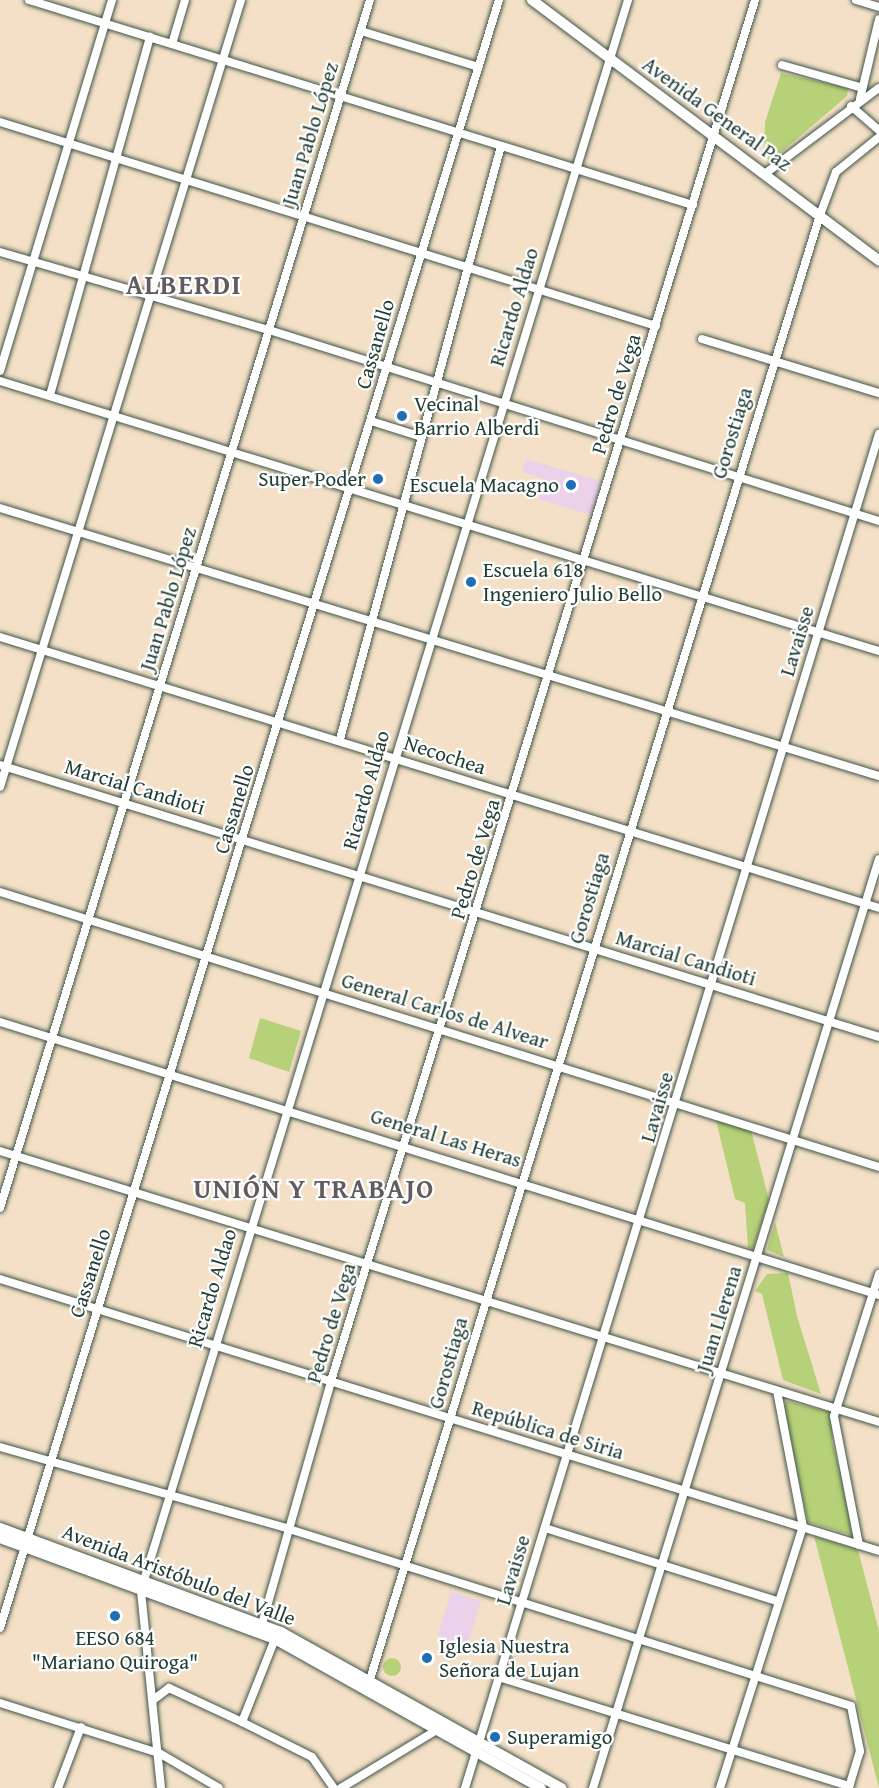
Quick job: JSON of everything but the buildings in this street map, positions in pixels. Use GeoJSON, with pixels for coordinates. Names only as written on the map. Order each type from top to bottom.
{"type":"FeatureCollection","features":[{"type":"Feature","properties":{"kind":"main road","name":"Avenida General Paz"},"geometry":{"type":"LineString","coordinates":[[532,0],[713,137],[766,173],[879,261]]}},
{"type":"Feature","properties":{"kind":"main road","name":"Avenida Aristóbulo del Valle"},"geometry":{"type":"LineString","coordinates":[[0,1528],[26,1543]]}},
{"type":"Feature","properties":{"kind":"main road","name":"Avenida Aristóbulo del Valle"},"geometry":{"type":"LineString","coordinates":[[0,1538],[26,1543],[142,1585],[262,1624],[478,1746],[561,1788]]}},
{"type":"Feature","properties":{"kind":"main road","name":"Avenida Aristóbulo del Valle"},"geometry":{"type":"LineString","coordinates":[[142,1585],[275,1639],[368,1685]]}},
{"type":"Feature","properties":{"kind":"main road","name":"Avenida Aristóbulo del Valle"},"geometry":{"type":"LineString","coordinates":[[478,1746],[541,1788]]}},
{"type":"Feature","properties":{"kind":"street"},"geometry":{"type":"LineString","coordinates":[[29,0],[693,205]]}},
{"type":"Feature","properties":{"kind":"street"},"geometry":{"type":"LineString","coordinates":[[0,371],[112,0]]}},
{"type":"Feature","properties":{"kind":"street"},"geometry":{"type":"LineString","coordinates":[[172,44],[185,0]]}},
{"type":"Feature","properties":{"kind":"street"},"geometry":{"type":"LineString","coordinates":[[0,787],[3,766],[42,650],[241,0]]}},
{"type":"Feature","properties":{"kind":"street","name":"Juan Pablo López"},"geometry":{"type":"LineString","coordinates":[[0,1208],[370,0]]}},
{"type":"Feature","properties":{"kind":"street","name":"Cassanello"},"geometry":{"type":"LineString","coordinates":[[0,1628],[209,957],[386,366],[499,0]]}},
{"type":"Feature","properties":{"kind":"street","name":"Ricardo Aldao"},"geometry":{"type":"LineString","coordinates":[[142,1585],[213,1344],[288,1108],[430,639],[628,0]]}},
{"type":"Feature","properties":{"kind":"street","name":"Pedro de Vega"},"geometry":{"type":"LineString","coordinates":[[262,1624],[332,1381],[407,1145],[619,441],[755,0]]}},
{"type":"Feature","properties":{"kind":"street"},"geometry":{"type":"LineString","coordinates":[[856,0],[879,7]]}},
{"type":"Feature","properties":{"kind":"street"},"geometry":{"type":"LineString","coordinates":[[860,99],[860,87],[879,19]]}},
{"type":"Feature","properties":{"kind":"street"},"geometry":{"type":"LineString","coordinates":[[361,31],[479,67]]}},
{"type":"Feature","properties":{"kind":"street"},"geometry":{"type":"LineString","coordinates":[[50,394],[118,159],[150,37]]}},
{"type":"Feature","properties":{"kind":"street"},"geometry":{"type":"LineString","coordinates":[[782,65],[860,87]]}},
{"type":"Feature","properties":{"kind":"street"},"geometry":{"type":"LineString","coordinates":[[766,173],[860,99],[879,88]]}},
{"type":"Feature","properties":{"kind":"street"},"geometry":{"type":"LineString","coordinates":[[851,106],[879,130]]}},
{"type":"Feature","properties":{"kind":"street"},"geometry":{"type":"LineString","coordinates":[[0,122],[656,326]]}},
{"type":"Feature","properties":{"kind":"street","name":"Gorostiaga"},"geometry":{"type":"LineString","coordinates":[[368,1685],[407,1566],[700,596],[820,215],[836,172],[879,137]]}},
{"type":"Feature","properties":{"kind":"street"},"geometry":{"type":"LineString","coordinates":[[340,740],[369,622],[501,146]]}},
{"type":"Feature","properties":{"kind":"street"},"geometry":{"type":"LineString","coordinates":[[0,252],[269,330],[879,521]]}},
{"type":"Feature","properties":{"kind":"street"},"geometry":{"type":"LineString","coordinates":[[702,339],[879,393]]}},
{"type":"Feature","properties":{"kind":"street"},"geometry":{"type":"LineString","coordinates":[[0,381],[50,394],[465,525],[879,651]]}},
{"type":"Feature","properties":{"kind":"street"},"geometry":{"type":"LineString","coordinates":[[371,421],[422,437]]}},
{"type":"Feature","properties":{"kind":"street","name":"Lavaisse"},"geometry":{"type":"LineString","coordinates":[[465,1788],[643,1220],[746,868],[879,434]]}},
{"type":"Feature","properties":{"kind":"street"},"geometry":{"type":"LineString","coordinates":[[0,508],[79,530],[196,569],[879,776]]}},
{"type":"Feature","properties":{"kind":"street","name":"Necochea"},"geometry":{"type":"LineString","coordinates":[[0,637],[879,908]]}},
{"type":"Feature","properties":{"kind":"street","name":"Marcial Candioti"},"geometry":{"type":"LineString","coordinates":[[3,766],[478,910],[593,949],[879,1037]]}},
{"type":"Feature","properties":{"kind":"street","name":"Juan Llerena"},"geometry":{"type":"LineString","coordinates":[[593,1788],[879,860]]}},
{"type":"Feature","properties":{"kind":"street","name":"General Carlos de Alvear"},"geometry":{"type":"LineString","coordinates":[[0,892],[793,1138],[879,1167]]}},
{"type":"Feature","properties":{"kind":"street","name":"General Las Heras"},"geometry":{"type":"LineString","coordinates":[[0,1023],[288,1108],[876,1294]]}},
{"type":"Feature","properties":{"kind":"street"},"geometry":{"type":"LineString","coordinates":[[0,1151],[879,1422]]}},
{"type":"Feature","properties":{"kind":"street"},"geometry":{"type":"LineString","coordinates":[[859,1545],[835,1440],[836,1409],[876,1294],[879,1275]]}},
{"type":"Feature","properties":{"kind":"street","name":"República de Siria"},"geometry":{"type":"LineString","coordinates":[[0,1279],[879,1551]]}},
{"type":"Feature","properties":{"kind":"street"},"geometry":{"type":"LineString","coordinates":[[720,1788],[803,1527],[777,1391]]}},
{"type":"Feature","properties":{"kind":"street"},"geometry":{"type":"LineString","coordinates":[[0,1447],[169,1497],[289,1529],[521,1604],[851,1706],[860,1751],[849,1787],[499,1677]]}},
{"type":"Feature","properties":{"kind":"street"},"geometry":{"type":"LineString","coordinates":[[545,1528],[780,1602]]}},
{"type":"Feature","properties":{"kind":"street"},"geometry":{"type":"LineString","coordinates":[[142,1585],[161,1788]]}},
{"type":"Feature","properties":{"kind":"street"},"geometry":{"type":"LineString","coordinates":[[242,1722],[275,1639],[262,1624]]}},
{"type":"Feature","properties":{"kind":"street"},"geometry":{"type":"LineString","coordinates":[[153,1700],[170,1688],[242,1722],[312,1757],[334,1788]]}},
{"type":"Feature","properties":{"kind":"street"},"geometry":{"type":"LineString","coordinates":[[0,1703],[159,1753],[219,1788]]}},
{"type":"Feature","properties":{"kind":"street"},"geometry":{"type":"LineString","coordinates":[[341,1788],[443,1726]]}},
{"type":"Feature","properties":{"kind":"street"},"geometry":{"type":"LineString","coordinates":[[58,1788],[81,1727]]}},
{"type":"Feature","properties":{"kind":"shaded area","name":"Escuela Macagno"},"geometry":{"type":"Polygon","coordinates":[[[526,459],[601,481],[591,515],[538,499],[544,479],[522,472],[526,459]]]}},
{"type":"Feature","properties":{"kind":"shaded area"},"geometry":{"type":"Polygon","coordinates":[[[451,1592],[481,1601],[465,1654],[444,1648],[447,1638],[438,1635],[451,1592]]]}},
{"type":"Feature","properties":{"kind":"green space"},"geometry":{"type":"Polygon","coordinates":[[[781,73],[848,88],[847,96],[771,161],[764,157],[765,122],[781,73]]]}},
{"type":"Feature","properties":{"kind":"green space"},"geometry":{"type":"Polygon","coordinates":[[[260,1018],[301,1031],[289,1072],[249,1058],[260,1018]]]}},
{"type":"Feature","properties":{"kind":"green space"},"geometry":{"type":"Polygon","coordinates":[[[716,1120],[751,1130],[769,1200],[753,1249],[748,1248],[745,1203],[735,1199],[716,1120]]]}},
{"type":"Feature","properties":{"kind":"green space"},"geometry":{"type":"Polygon","coordinates":[[[775,1222],[784,1257],[767,1250],[775,1222]]]}},
{"type":"Feature","properties":{"kind":"green space"},"geometry":{"type":"Polygon","coordinates":[[[788,1273],[797,1316],[821,1394],[783,1380],[762,1294],[755,1291],[767,1274],[788,1273]]]}},
{"type":"Feature","properties":{"kind":"green space"},"geometry":{"type":"Polygon","coordinates":[[[787,1401],[832,1413],[832,1441],[855,1536],[808,1522],[783,1408],[787,1401]]]}},
{"type":"Feature","properties":{"kind":"green space"},"geometry":{"type":"Polygon","coordinates":[[[814,1536],[858,1550],[879,1631],[879,1788],[814,1536]]]}},
{"type":"Feature","properties":{"kind":"green space"},"geometry":{"type":"Polygon","coordinates":[[[388,1658],[396,1658],[401,1663],[399,1674],[388,1676],[383,1671],[383,1663],[388,1658]]]}},
{"type":"Feature","properties":{"kind":"place","name":"Vecinal Barrio Alberdi"},"geometry":{"type":"Point","coordinates":[402,416]}},
{"type":"Feature","properties":{"kind":"place","name":"Super Poder"},"geometry":{"type":"Point","coordinates":[378,479]}},
{"type":"Feature","properties":{"kind":"place","name":"Escuela Macagno"},"geometry":{"type":"Point","coordinates":[571,485]}},
{"type":"Feature","properties":{"kind":"place","name":"Escuela 618 Ingeniero Julio Bello"},"geometry":{"type":"Point","coordinates":[471,582]}},
{"type":"Feature","properties":{"kind":"place","name":"EESO 684 \"Mariano Quiroga\""},"geometry":{"type":"Point","coordinates":[115,1616]}},
{"type":"Feature","properties":{"kind":"place","name":"Iglesia Nuestra Señora de Lujan"},"geometry":{"type":"Point","coordinates":[427,1658]}},
{"type":"Feature","properties":{"kind":"place","name":"Superamigo"},"geometry":{"type":"Point","coordinates":[495,1737]}},
{"type":"Feature","properties":{"kind":"district","name":"ALBERDI"},"geometry":{"type":"Point","coordinates":[184,285]}},
{"type":"Feature","properties":{"kind":"district","name":"UNIÓN Y TRABAJO"},"geometry":{"type":"Point","coordinates":[314,1189]}}]}
